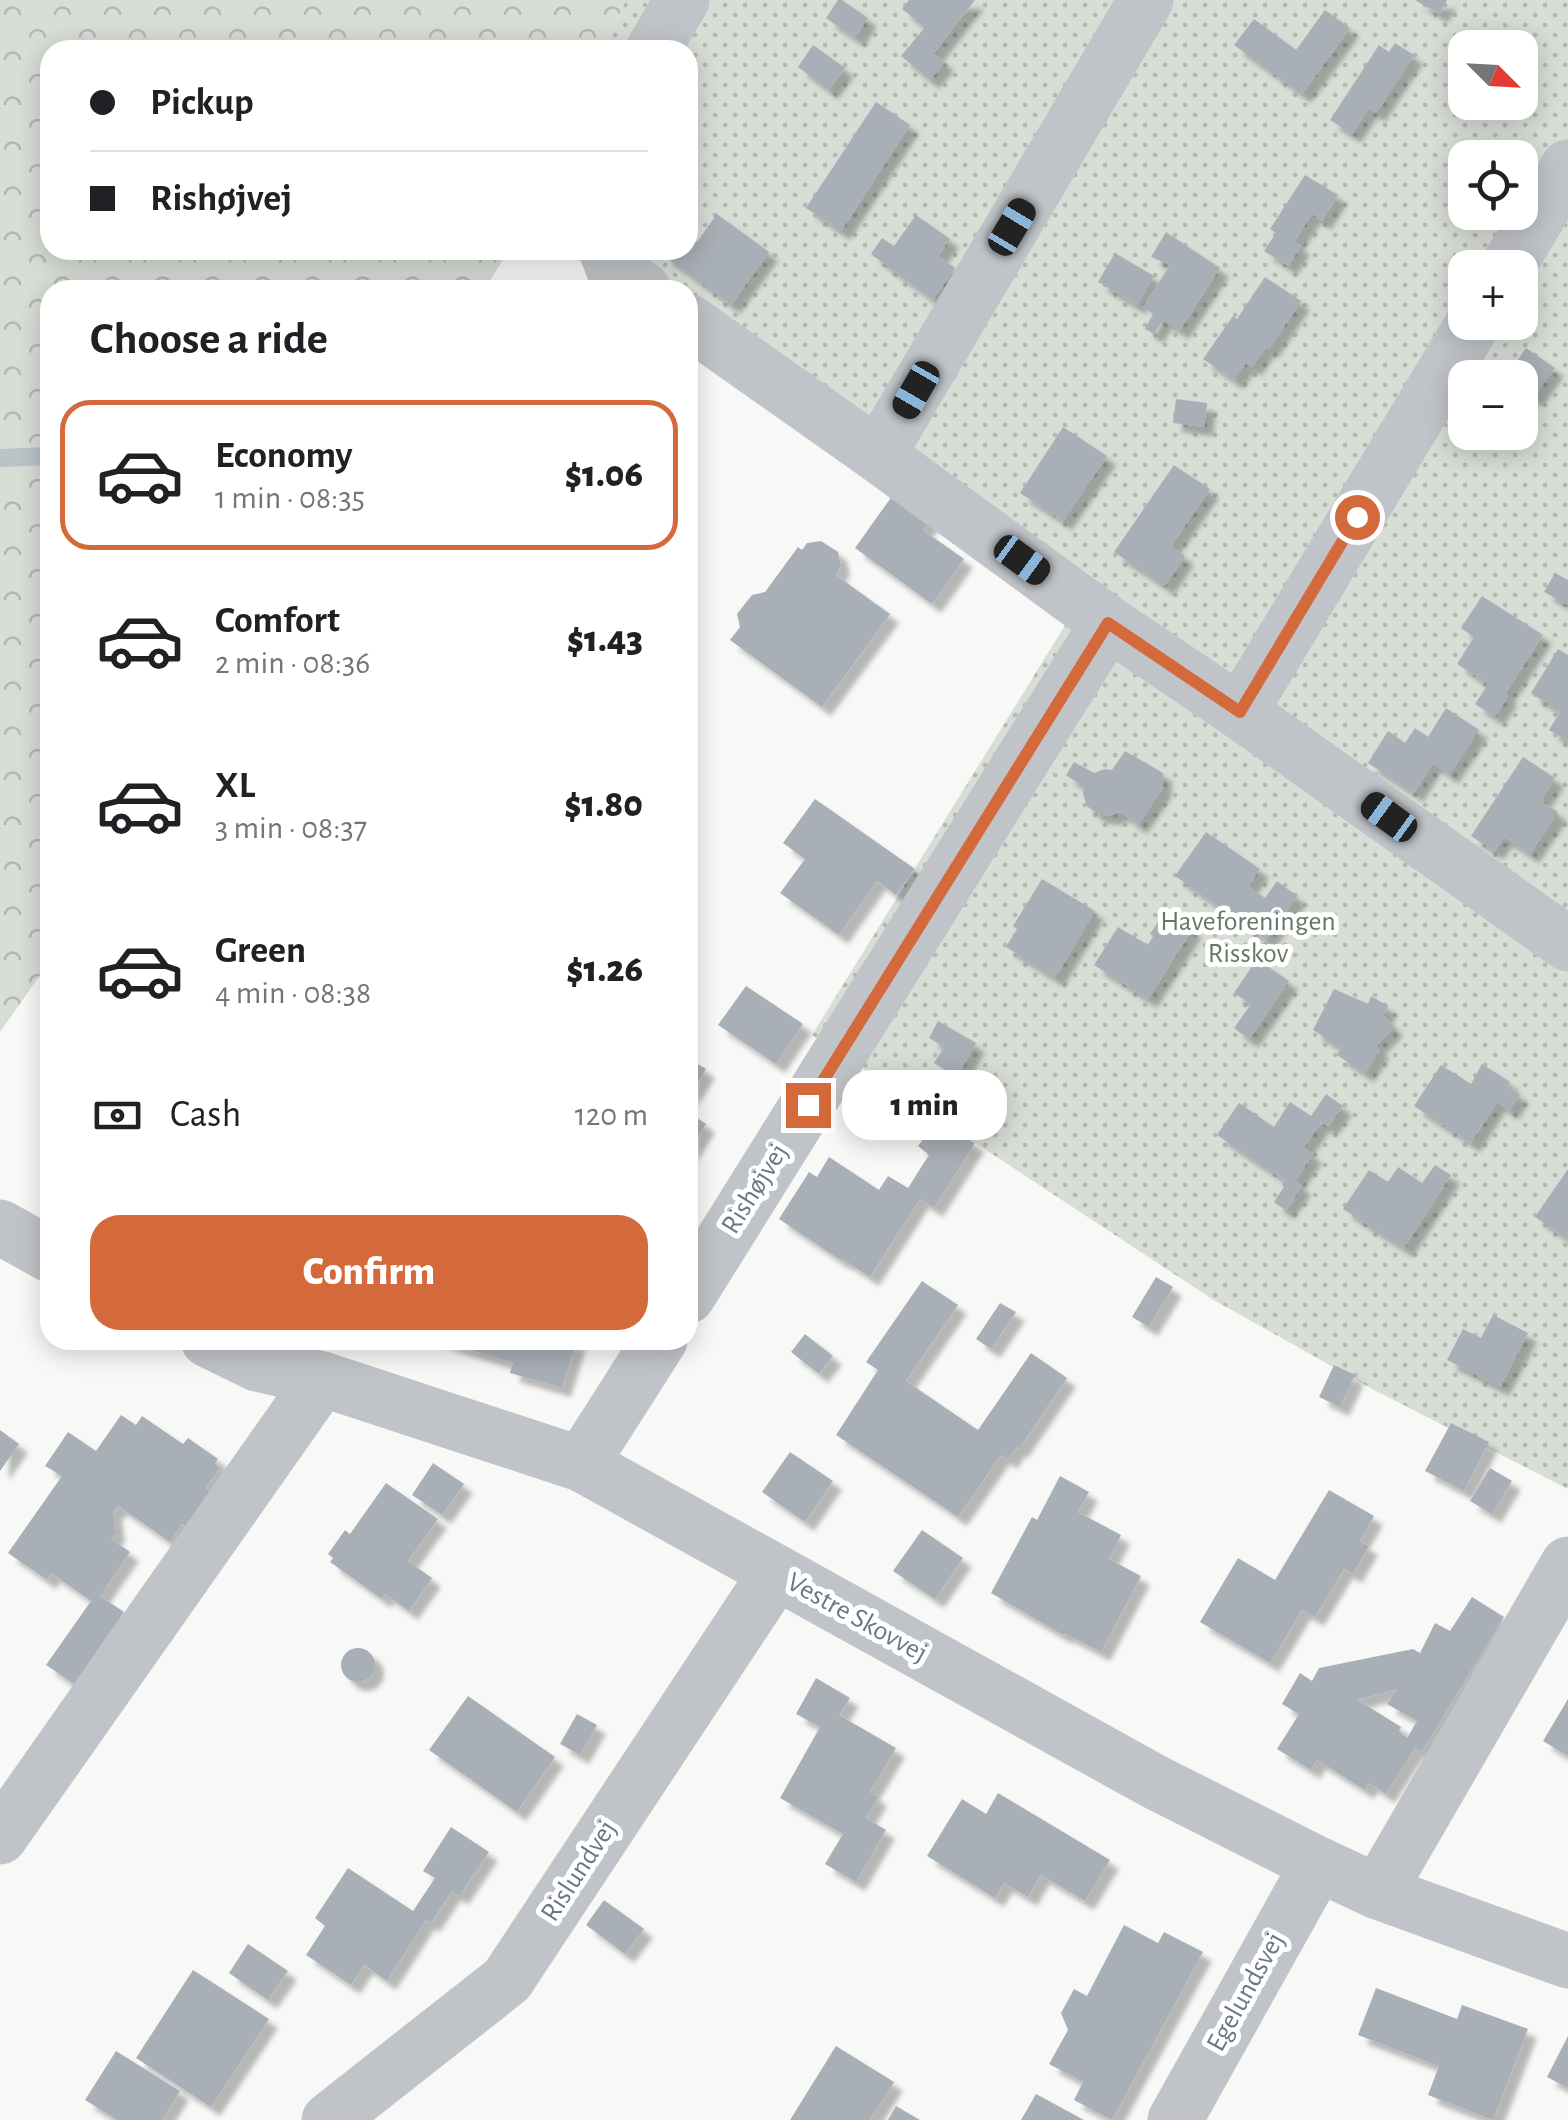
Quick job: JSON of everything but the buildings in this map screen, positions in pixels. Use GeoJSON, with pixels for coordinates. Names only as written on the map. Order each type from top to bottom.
{"type":"FeatureCollection","features":[{"type":"Feature","properties":{"kind":"street"},"geometry":{"type":"LineString","coordinates":[[659,40],[682,0]]}},
{"type":"Feature","properties":{"kind":"street"},"geometry":{"type":"LineString","coordinates":[[878,455],[1146,0]]}},
{"type":"Feature","properties":{"kind":"street"},"geometry":{"type":"LineString","coordinates":[[1518,250],[1568,167]]}},
{"type":"Feature","properties":{"kind":"street"},"geometry":{"type":"LineString","coordinates":[[610,260],[613,268],[630,280]]}},
{"type":"Feature","properties":{"kind":"street"},"geometry":{"type":"LineString","coordinates":[[698,327],[1108,623],[1568,944]]}},
{"type":"Feature","properties":{"kind":"street"},"geometry":{"type":"LineString","coordinates":[[1240,712],[1463,340]]}},
{"type":"Feature","properties":{"kind":"street","name":"Rishøjvej"},"geometry":{"type":"LineString","coordinates":[[698,1280],[1108,623]]}},
{"type":"Feature","properties":{"kind":"street"},"geometry":{"type":"LineString","coordinates":[[0,1228],[40,1250]]}},
{"type":"Feature","properties":{"kind":"street","name":"Vestre Skovvej"},"geometry":{"type":"LineString","coordinates":[[228,1350],[257,1364],[322,1379],[581,1464],[1154,1782],[1378,1892],[1568,1961]]}},
{"type":"Feature","properties":{"kind":"street"},"geometry":{"type":"LineString","coordinates":[[581,1464],[654,1350]]}},
{"type":"Feature","properties":{"kind":"street"},"geometry":{"type":"LineString","coordinates":[[0,1838],[322,1379]]}},
{"type":"Feature","properties":{"kind":"street"},"geometry":{"type":"LineString","coordinates":[[1378,1892],[1568,1564]]}},
{"type":"Feature","properties":{"kind":"street","name":"Rislundvej"},"geometry":{"type":"LineString","coordinates":[[329,2120],[507,1980],[776,1573]]}},
{"type":"Feature","properties":{"kind":"street","name":"Egelundsvej"},"geometry":{"type":"LineString","coordinates":[[1175,2120],[1318,1864]]}},
{"type":"Feature","properties":{"kind":"green space"},"geometry":{"type":"Polygon","coordinates":[[[0,0],[626,0],[608,40],[40,40],[40,260],[503,260],[490,280],[40,280],[40,975],[0,1032],[0,0]]]}},
{"type":"Feature","properties":{"kind":"green space","name":"Haveforeningen Risskov"},"geometry":{"type":"Polygon","coordinates":[[[626,0],[1568,0],[1568,1489],[1374,1390],[1212,1299],[812,1035],[1072,614],[698,345],[698,280],[606,280],[578,260],[698,260],[698,40],[608,40],[626,0]]]}},
{"type":"Feature","properties":{"kind":"waterway"},"geometry":{"type":"LineString","coordinates":[[0,458],[40,456]]}},
{"type":"Feature","properties":{"kind":"route"},"geometry":{"type":"LineString","coordinates":[[808,1105],[1108,623],[1240,712],[1357,517]]}}]}
